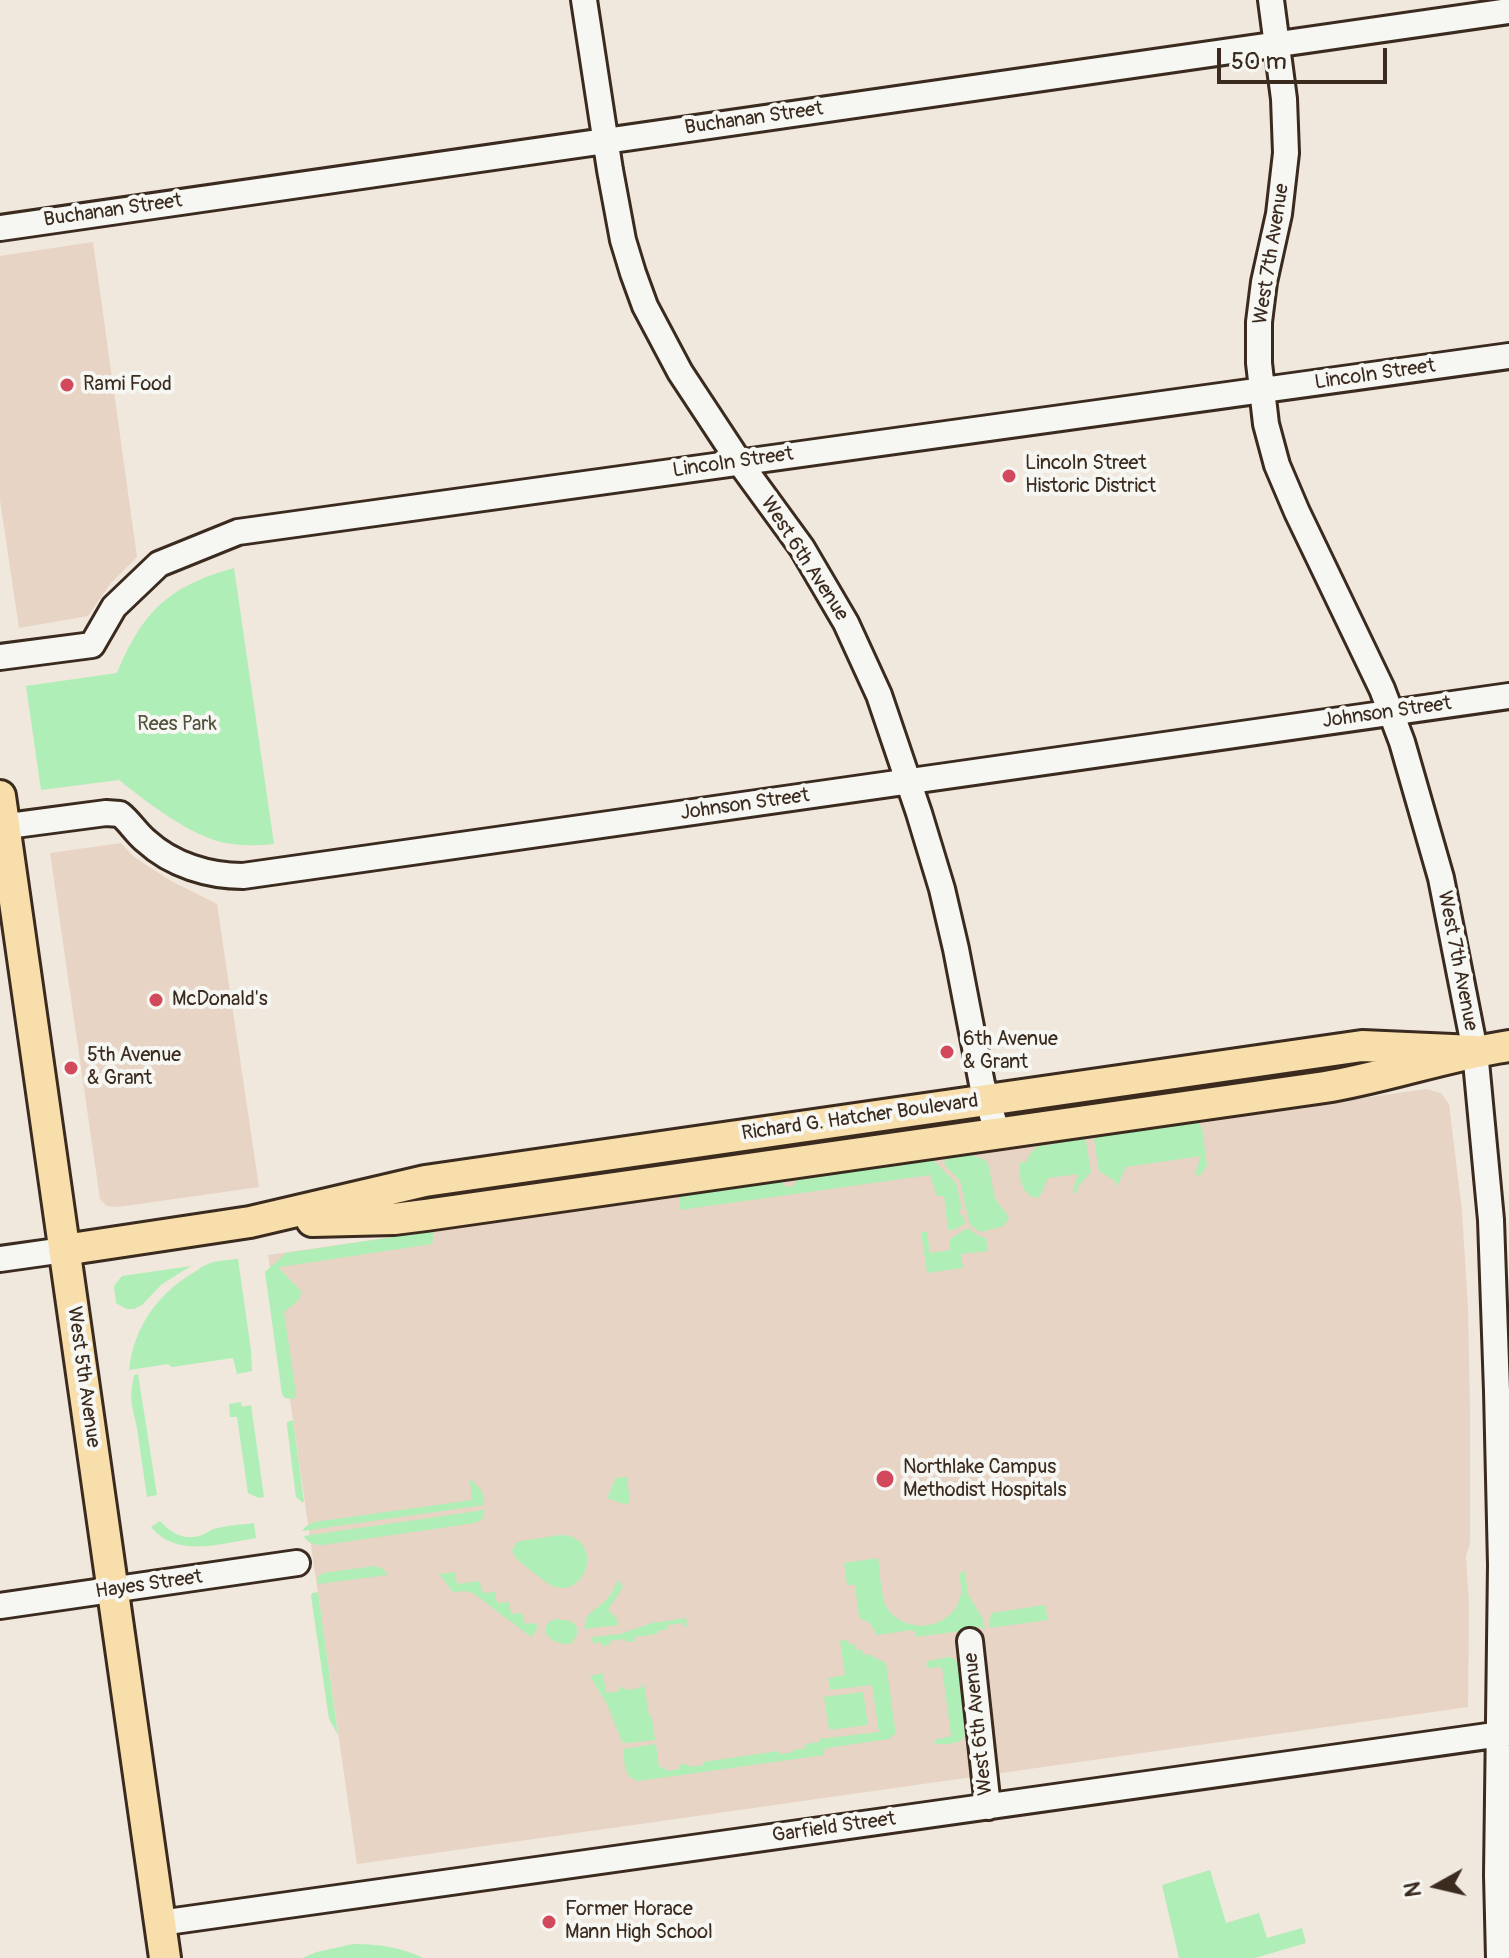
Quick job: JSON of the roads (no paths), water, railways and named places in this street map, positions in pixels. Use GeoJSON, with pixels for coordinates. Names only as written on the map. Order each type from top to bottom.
{"type":"FeatureCollection","features":[{"type":"Feature","properties":{"kind":"main road","name":"West 5th Avenue"},"geometry":{"type":"LineString","coordinates":[[0,796],[165,1958]]}},
{"type":"Feature","properties":{"kind":"main road","name":"Richard G. Hatcher Boulevard"},"geometry":{"type":"LineString","coordinates":[[64,1250],[250,1222],[425,1181],[1362,1046],[1475,1051]]}},
{"type":"Feature","properties":{"kind":"main road","name":"Richard G. Hatcher Boulevard"},"geometry":{"type":"LineString","coordinates":[[250,1222],[394,1219],[616,1188],[1364,1081],[1475,1051],[1509,1046]]}},
{"type":"Feature","properties":{"kind":"main road"},"geometry":{"type":"LineString","coordinates":[[611,1154],[616,1188]]}},
{"type":"Feature","properties":{"kind":"street","name":"West 6th Avenue"},"geometry":{"type":"LineString","coordinates":[[584,0],[623,240],[645,306],[680,372],[740,463],[802,548],[846,623],[879,695],[942,889],[976,1057],[998,1134]]}},
{"type":"Feature","properties":{"kind":"street","name":"West 7th Avenue"},"geometry":{"type":"LineString","coordinates":[[1271,0],[1284,99],[1286,153],[1279,214],[1259,322],[1259,363],[1266,424],[1277,465],[1297,512],[1392,713],[1402,742],[1435,855],[1475,1051],[1503,1390],[1501,1565],[1504,1734],[1497,1875],[1499,1958]]}},
{"type":"Feature","properties":{"kind":"street","name":"Buchanan Street"},"geometry":{"type":"LineString","coordinates":[[0,228],[1509,11]]}},
{"type":"Feature","properties":{"kind":"street","name":"Lincoln Street"},"geometry":{"type":"LineString","coordinates":[[0,657],[92,645],[114,607],[159,564],[238,532],[1509,356]]}},
{"type":"Feature","properties":{"kind":"street","name":"Johnson Street"},"geometry":{"type":"LineString","coordinates":[[2,826],[106,813],[120,814],[153,848],[173,860],[208,873],[243,876],[1509,696]]}},
{"type":"Feature","properties":{"kind":"street","name":"Richard G. Hatcher Boulevard"},"geometry":{"type":"LineString","coordinates":[[0,1259],[64,1250]]}},
{"type":"Feature","properties":{"kind":"street","name":"Hayes Street"},"geometry":{"type":"LineString","coordinates":[[0,1606],[297,1563]]}},
{"type":"Feature","properties":{"kind":"street","name":"West 6th Avenue"},"geometry":{"type":"LineString","coordinates":[[970,1641],[988,1807]]}},
{"type":"Feature","properties":{"kind":"street","name":"Garfield Street"},"geometry":{"type":"LineString","coordinates":[[160,1923],[1504,1734]]}},
{"type":"Feature","properties":{"kind":"place","name":"Rami Food"},"geometry":{"type":"Point","coordinates":[67,385]}},
{"type":"Feature","properties":{"kind":"place","name":"Lincoln Street Historic District"},"geometry":{"type":"Point","coordinates":[1009,476]}},
{"type":"Feature","properties":{"kind":"place","name":"McDonald's"},"geometry":{"type":"Point","coordinates":[156,1000]}},
{"type":"Feature","properties":{"kind":"place","name":"6th Avenue & Grant"},"geometry":{"type":"Point","coordinates":[947,1052]}},
{"type":"Feature","properties":{"kind":"place","name":"5th Avenue & Grant"},"geometry":{"type":"Point","coordinates":[71,1068]}},
{"type":"Feature","properties":{"kind":"place","name":"Northlake Campus Methodist Hospitals"},"geometry":{"type":"Point","coordinates":[885,1479]}},
{"type":"Feature","properties":{"kind":"place","name":"Former Horace Mann High School"},"geometry":{"type":"Point","coordinates":[549,1922]}},
{"type":"Feature","properties":{"kind":"park label","name":"Rees Park"},"geometry":{"type":"Point","coordinates":[177,725]}}]}
